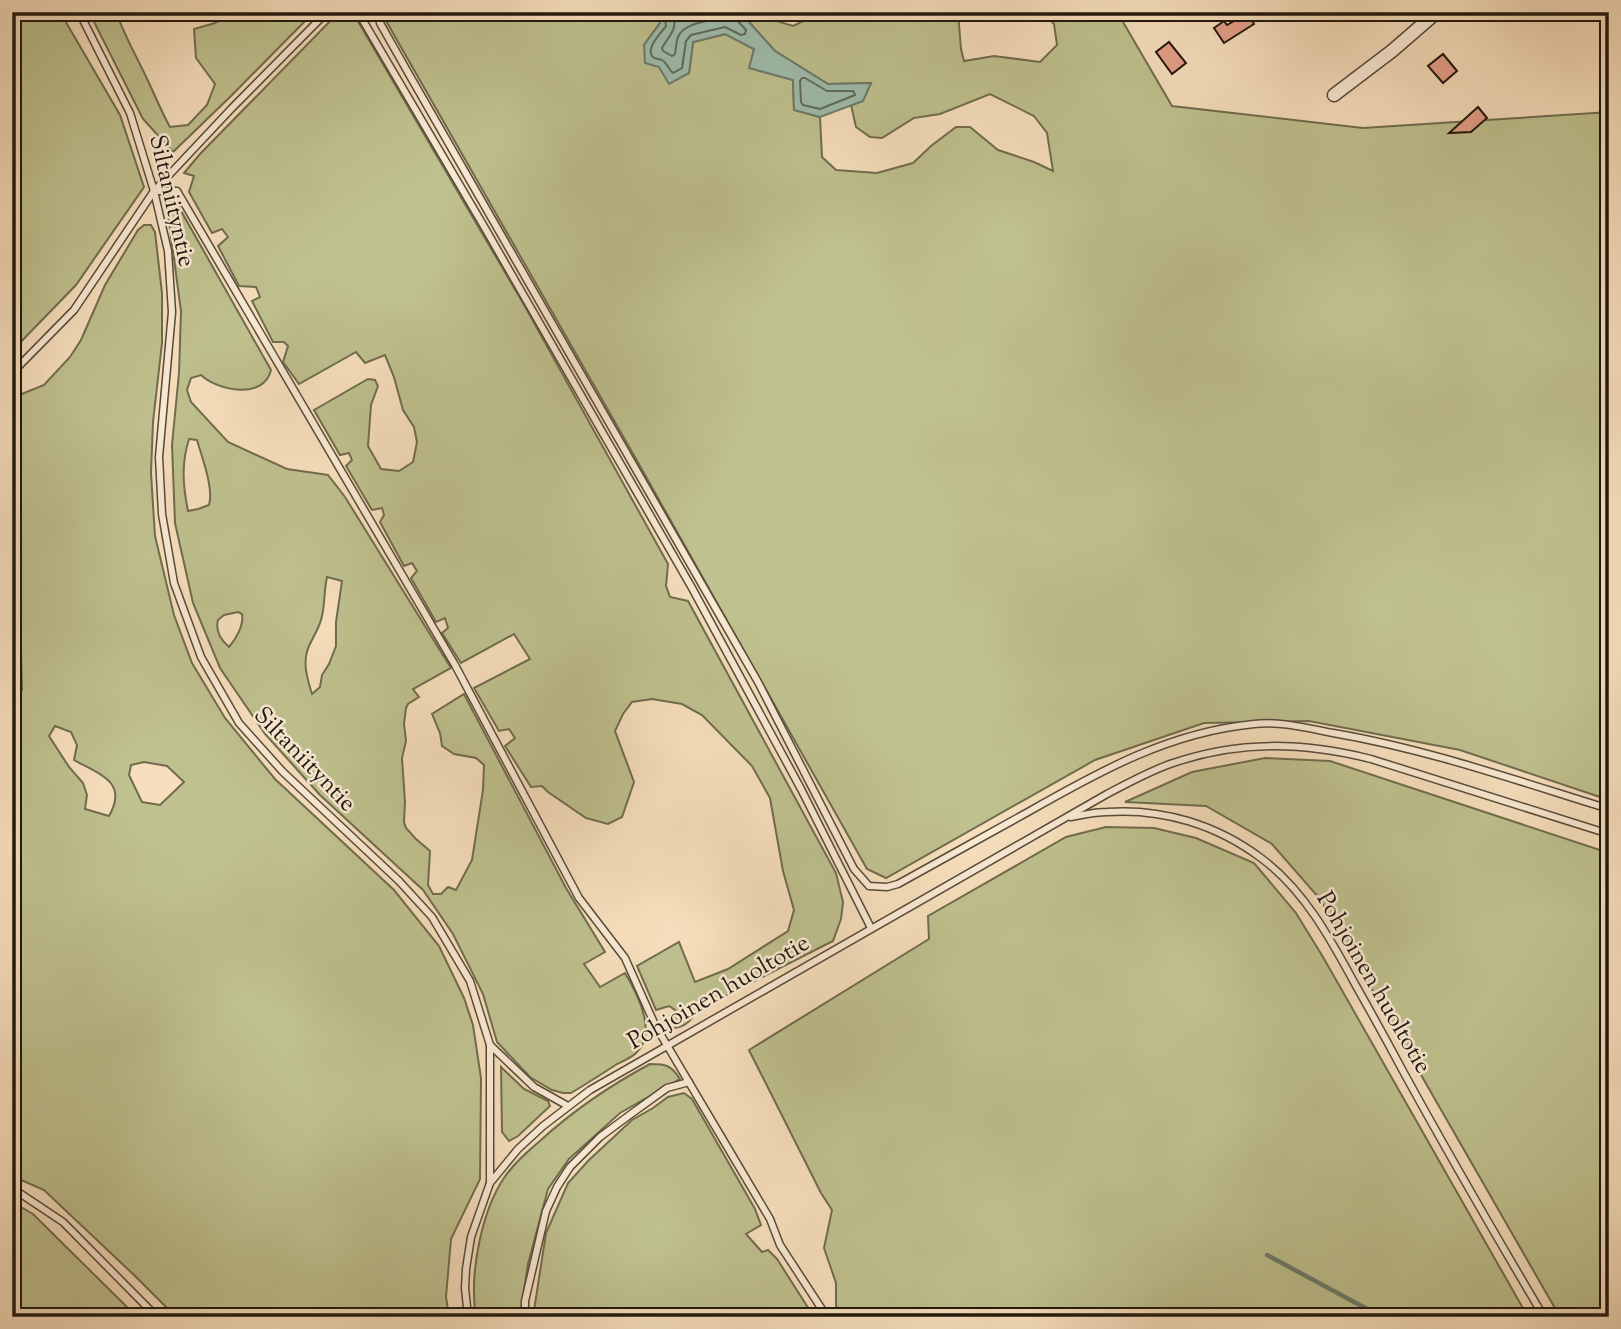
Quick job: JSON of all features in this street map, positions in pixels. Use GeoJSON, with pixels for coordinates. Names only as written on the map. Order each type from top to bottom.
{"type":"FeatureCollection","features":[{"type":"Feature","properties":{"kind":"street"},"geometry":{"type":"LineString","coordinates":[[1334,95],[1392,51],[1437,12]]}},
{"type":"Feature","properties":{"kind":"lane","name":"Siltaniityntie"},"geometry":{"type":"LineString","coordinates":[[79,12],[130,113],[154,191],[168,251],[172,312],[159,457],[162,514],[174,583],[201,657],[239,723],[283,772],[399,881],[432,918],[470,981],[490,1045],[490,1183]]}},
{"type":"Feature","properties":{"kind":"lane"},"geometry":{"type":"LineString","coordinates":[[12,373],[74,310],[154,191],[232,107],[327,12]]}},
{"type":"Feature","properties":{"kind":"lane"},"geometry":{"type":"LineString","coordinates":[[358,12],[692,588],[801,789],[871,928]]}},
{"type":"Feature","properties":{"kind":"lane"},"geometry":{"type":"LineString","coordinates":[[378,12],[380,23],[758,682],[854,869],[869,886],[887,887],[898,884],[1087,779],[1155,748],[1206,731],[1256,723],[1293,726],[1411,748],[1609,809]]}},
{"type":"Feature","properties":{"kind":"lane"},"geometry":{"type":"LineString","coordinates":[[154,191],[177,191],[455,666],[579,898],[625,958],[655,1025],[770,1219],[780,1245],[827,1317]]}},
{"type":"Feature","properties":{"kind":"lane","name":"Pohjoinen huoltotie"},"geometry":{"type":"LineString","coordinates":[[468,1317],[465,1288],[471,1237],[490,1183],[518,1149],[568,1106],[590,1090],[871,928],[1117,788],[1149,773],[1171,764],[1248,747],[1313,747],[1371,759],[1609,834]]}},
{"type":"Feature","properties":{"kind":"lane","name":"Pohjoinen huoltotie"},"geometry":{"type":"LineString","coordinates":[[1065,817],[1108,811],[1153,812],[1195,822],[1230,838],[1289,881],[1312,911],[1336,950],[1461,1177],[1544,1317]]}},
{"type":"Feature","properties":{"kind":"lane"},"geometry":{"type":"LineString","coordinates":[[490,1045],[534,1087],[568,1106]]}},
{"type":"Feature","properties":{"kind":"lane"},"geometry":{"type":"LineString","coordinates":[[525,1317],[525,1301],[546,1211],[570,1167],[600,1137],[667,1088],[689,1082]]}},
{"type":"Feature","properties":{"kind":"lane"},"geometry":{"type":"LineString","coordinates":[[12,1188],[63,1223],[158,1317]]}},
{"type":"Feature","properties":{"kind":"green space"},"geometry":{"type":"Polygon","coordinates":[[[12,12],[60,12],[120,115],[144,187],[76,285],[12,351],[12,12]]]}},
{"type":"Feature","properties":{"kind":"green space"},"geometry":{"type":"Polygon","coordinates":[[[89,12],[116,12],[170,127],[188,125],[207,105],[215,84],[196,58],[194,29],[215,23],[229,15],[229,12],[314,12],[173,152],[143,119],[89,12]]]}},
{"type":"Feature","properties":{"kind":"green space"},"geometry":{"type":"Polygon","coordinates":[[[339,12],[352,12],[356,18],[523,303],[668,564],[666,586],[670,597],[688,601],[836,873],[843,902],[841,919],[833,941],[697,1010],[689,1022],[682,1026],[668,1028],[675,1010],[669,1006],[656,1010],[637,966],[679,942],[695,982],[728,969],[788,931],[794,910],[783,871],[770,798],[752,766],[702,715],[682,704],[652,699],[632,702],[615,731],[634,782],[622,817],[608,824],[586,818],[542,786],[531,787],[505,746],[515,738],[509,729],[499,731],[474,688],[530,659],[514,634],[461,663],[442,633],[448,628],[445,618],[436,622],[411,578],[417,571],[412,563],[404,566],[380,522],[384,515],[382,508],[372,510],[346,466],[352,460],[349,453],[340,455],[314,410],[368,379],[375,380],[378,386],[371,405],[368,446],[381,469],[399,471],[413,462],[417,442],[414,427],[403,410],[385,355],[365,363],[356,352],[299,384],[283,362],[288,346],[284,342],[273,342],[252,301],[260,297],[256,287],[239,286],[218,246],[228,237],[222,229],[212,233],[189,192],[194,176],[184,173],[339,12]]]}},
{"type":"Feature","properties":{"kind":"green space"},"geometry":{"type":"Polygon","coordinates":[[[383,12],[656,12],[660,23],[644,45],[689,73],[693,42],[726,34],[754,49],[750,68],[793,80],[794,110],[820,117],[822,157],[836,170],[877,173],[913,163],[956,127],[970,127],[998,150],[1053,171],[1047,133],[1034,116],[990,94],[940,114],[914,118],[882,138],[870,137],[856,127],[851,105],[863,101],[871,83],[828,84],[775,51],[740,12],[761,12],[766,18],[793,26],[818,12],[958,12],[964,61],[994,56],[1040,62],[1057,45],[1054,24],[1042,12],[1134,12],[1123,22],[1172,106],[1363,128],[1609,112],[1609,800],[1460,750],[1309,721],[1204,723],[1095,760],[886,878],[867,869],[383,12]]]}},
{"type":"Feature","properties":{"kind":"green space"},"geometry":{"type":"Polygon","coordinates":[[[170,201],[176,202],[271,370],[260,386],[240,390],[218,385],[201,375],[191,378],[187,390],[191,402],[228,442],[287,469],[328,475],[345,497],[451,668],[413,689],[419,697],[408,704],[404,724],[404,822],[406,828],[430,851],[428,885],[433,894],[441,894],[448,887],[456,890],[472,860],[483,790],[484,765],[476,758],[454,754],[442,746],[432,714],[464,694],[566,888],[605,952],[584,964],[600,987],[625,973],[635,991],[645,1024],[642,1045],[632,1056],[571,1093],[552,1090],[530,1077],[497,1042],[483,994],[453,934],[423,890],[320,795],[265,734],[220,668],[193,603],[175,523],[172,445],[179,373],[181,311],[167,207],[170,201]],[[189,439],[184,475],[188,511],[209,505],[210,498],[207,473],[197,440],[189,439]],[[327,577],[324,606],[306,658],[312,694],[320,687],[322,675],[336,646],[336,622],[342,581],[327,577]],[[238,612],[224,615],[218,620],[217,628],[229,647],[239,632],[242,614],[238,612]]]}},
{"type":"Feature","properties":{"kind":"green space"},"geometry":{"type":"Polygon","coordinates":[[[144,225],[151,225],[155,232],[162,293],[162,343],[153,422],[151,473],[155,536],[174,615],[192,663],[225,718],[275,779],[394,890],[439,946],[464,998],[473,1025],[481,1078],[480,1179],[451,1239],[446,1297],[449,1317],[176,1317],[44,1190],[12,1176],[12,709],[22,690],[21,652],[12,604],[12,398],[44,385],[70,357],[81,340],[105,285],[138,230],[144,225]],[[55,726],[49,736],[83,783],[87,795],[85,809],[109,816],[114,804],[113,787],[101,775],[74,760],[77,745],[71,732],[55,726]],[[144,762],[131,765],[129,775],[142,802],[160,805],[184,782],[167,766],[144,762]]]}},
{"type":"Feature","properties":{"kind":"green space"},"geometry":{"type":"Polygon","coordinates":[[[1265,758],[1330,761],[1609,853],[1609,1317],[1560,1317],[1320,899],[1272,844],[1206,806],[1125,802],[1192,772],[1265,758]]]}},
{"type":"Feature","properties":{"kind":"green space"},"geometry":{"type":"Polygon","coordinates":[[[1106,827],[1154,828],[1196,838],[1254,863],[1296,913],[1323,957],[1528,1317],[842,1317],[836,1306],[836,1283],[824,1248],[832,1210],[749,1050],[929,939],[928,916],[1066,837],[1106,827]]]}},
{"type":"Feature","properties":{"kind":"green space"},"geometry":{"type":"Polygon","coordinates":[[[650,1064],[668,1066],[680,1079],[620,1113],[569,1159],[548,1189],[528,1264],[520,1317],[476,1317],[474,1283],[479,1245],[489,1208],[504,1178],[521,1158],[567,1118],[607,1089],[650,1064]]]}},
{"type":"Feature","properties":{"kind":"green space"},"geometry":{"type":"Polygon","coordinates":[[[501,1067],[524,1089],[548,1101],[550,1106],[509,1141],[502,1132],[501,1067]]]}},
{"type":"Feature","properties":{"kind":"green space"},"geometry":{"type":"Polygon","coordinates":[[[684,1093],[692,1099],[755,1209],[761,1225],[746,1234],[762,1252],[768,1250],[777,1259],[814,1317],[533,1317],[546,1233],[568,1183],[632,1120],[668,1097],[684,1093]]]}},
{"type":"Feature","properties":{"kind":"green space"},"geometry":{"type":"Polygon","coordinates":[[[12,1202],[33,1214],[137,1317],[12,1317],[12,1202]]]}},
{"type":"Feature","properties":{"kind":"water"},"geometry":{"type":"Polygon","coordinates":[[[656,12],[740,12],[775,51],[828,84],[871,83],[863,101],[820,117],[794,110],[793,80],[749,68],[754,49],[725,34],[693,42],[689,73],[669,84],[659,67],[645,63],[644,45],[660,23],[656,12]]]}},
{"type":"Feature","properties":{"kind":"building"},"geometry":{"type":"Polygon","coordinates":[[[1248,13],[1254,24],[1224,43],[1214,28],[1224,21],[1227,25],[1248,13]]]}},
{"type":"Feature","properties":{"kind":"building"},"geometry":{"type":"Polygon","coordinates":[[[1169,42],[1186,63],[1172,74],[1156,52],[1169,42]]]}},
{"type":"Feature","properties":{"kind":"building"},"geometry":{"type":"Polygon","coordinates":[[[1443,54],[1457,71],[1443,83],[1428,66],[1443,54]]]}},
{"type":"Feature","properties":{"kind":"building"},"geometry":{"type":"Polygon","coordinates":[[[1478,107],[1487,118],[1471,132],[1449,133],[1478,107]]]}},
{"type":"Feature","properties":{"kind":"waterway"},"geometry":{"type":"LineString","coordinates":[[1267,1255],[1382,1317]]}}]}
